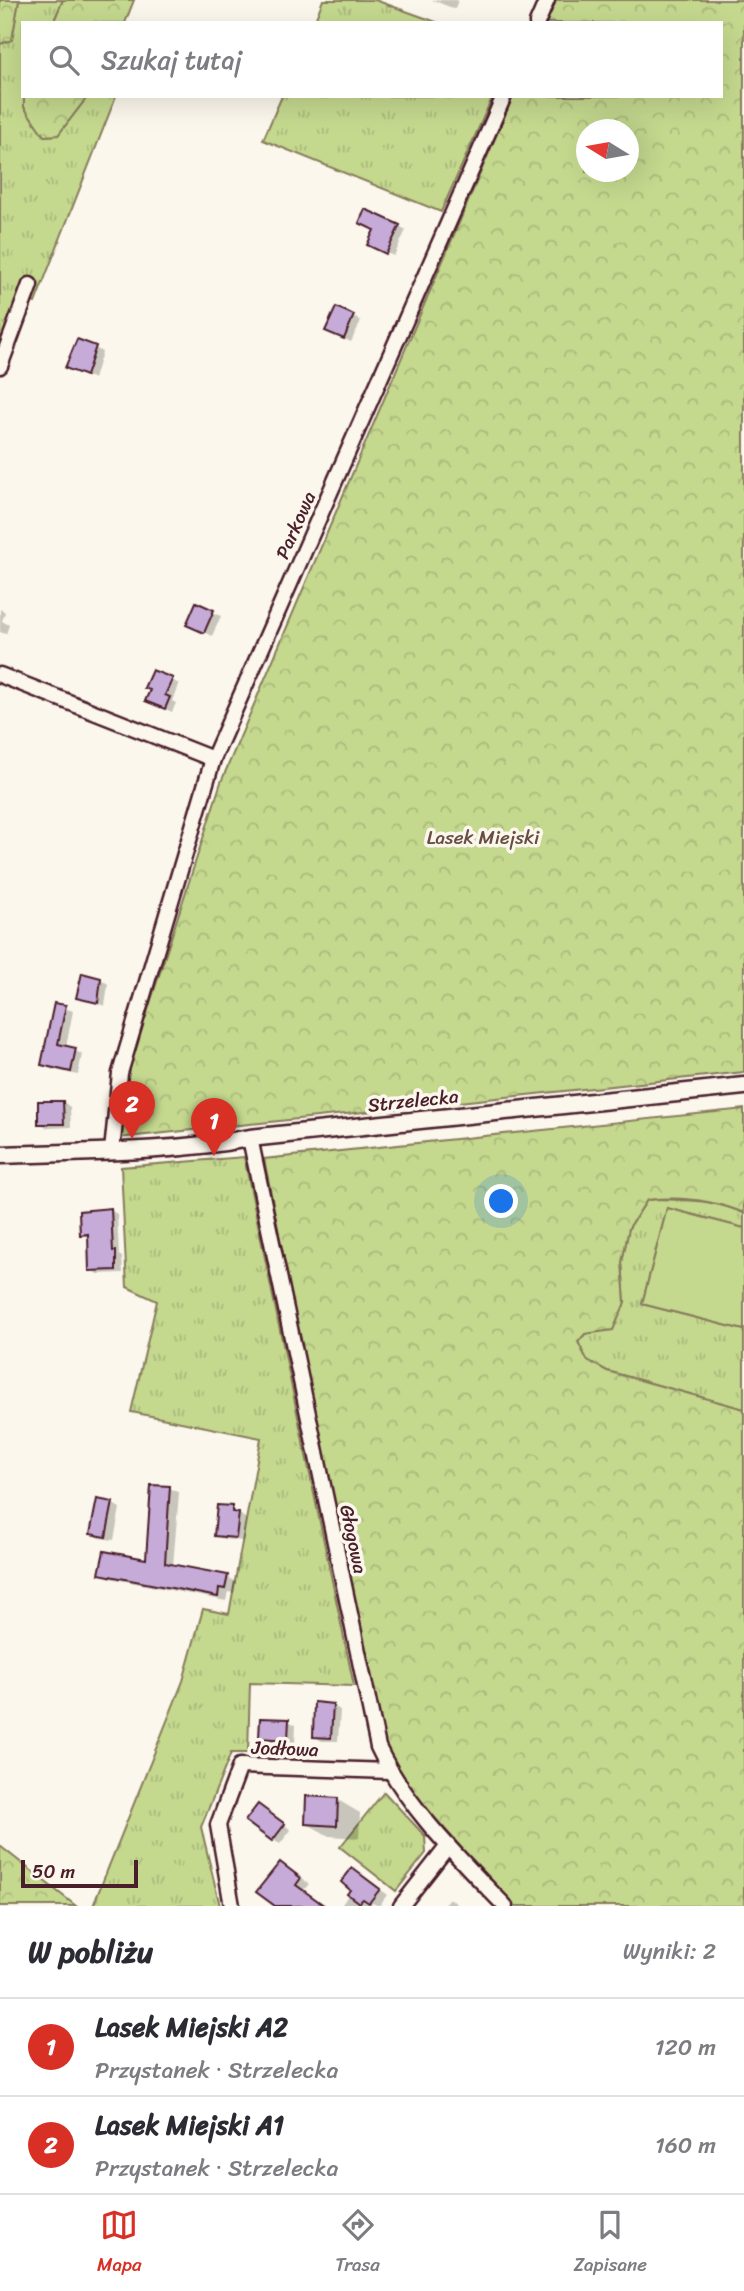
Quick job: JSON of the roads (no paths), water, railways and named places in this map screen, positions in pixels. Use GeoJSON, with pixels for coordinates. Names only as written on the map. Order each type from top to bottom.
{"type":"FeatureCollection","features":[{"type":"Feature","properties":{"kind":"street"},"geometry":{"type":"LineString","coordinates":[[538,21],[547,0]]}},
{"type":"Feature","properties":{"kind":"street","name":"Parkowa"},"geometry":{"type":"LineString","coordinates":[[111,1151],[120,1073],[213,759],[503,98]]}},
{"type":"Feature","properties":{"kind":"street"},"geometry":{"type":"LineString","coordinates":[[0,366],[30,285]]}},
{"type":"Feature","properties":{"kind":"street"},"geometry":{"type":"LineString","coordinates":[[0,676],[213,759]]}},
{"type":"Feature","properties":{"kind":"street","name":"Strzelecka"},"geometry":{"type":"LineString","coordinates":[[0,1156],[226,1142],[744,1086]]}},
{"type":"Feature","properties":{"kind":"street","name":"Głogowa"},"geometry":{"type":"LineString","coordinates":[[250,1138],[378,1747],[390,1771],[448,1846],[505,1906]]}},
{"type":"Feature","properties":{"kind":"street","name":"Jodłowa"},"geometry":{"type":"LineString","coordinates":[[232,1906],[218,1825],[240,1766],[390,1771]]}},
{"type":"Feature","properties":{"kind":"street"},"geometry":{"type":"LineString","coordinates":[[401,1906],[448,1846]]}},
{"type":"Feature","properties":{"kind":"place","name":"Lasek Miejski A1"},"geometry":{"type":"Point","coordinates":[132,1139]}},
{"type":"Feature","properties":{"kind":"place","name":"Lasek Miejski A2"},"geometry":{"type":"Point","coordinates":[214,1156]}},
{"type":"Feature","properties":{"kind":"park label","name":"Lasek Miejski"},"geometry":{"type":"Point","coordinates":[483,837]}}]}
